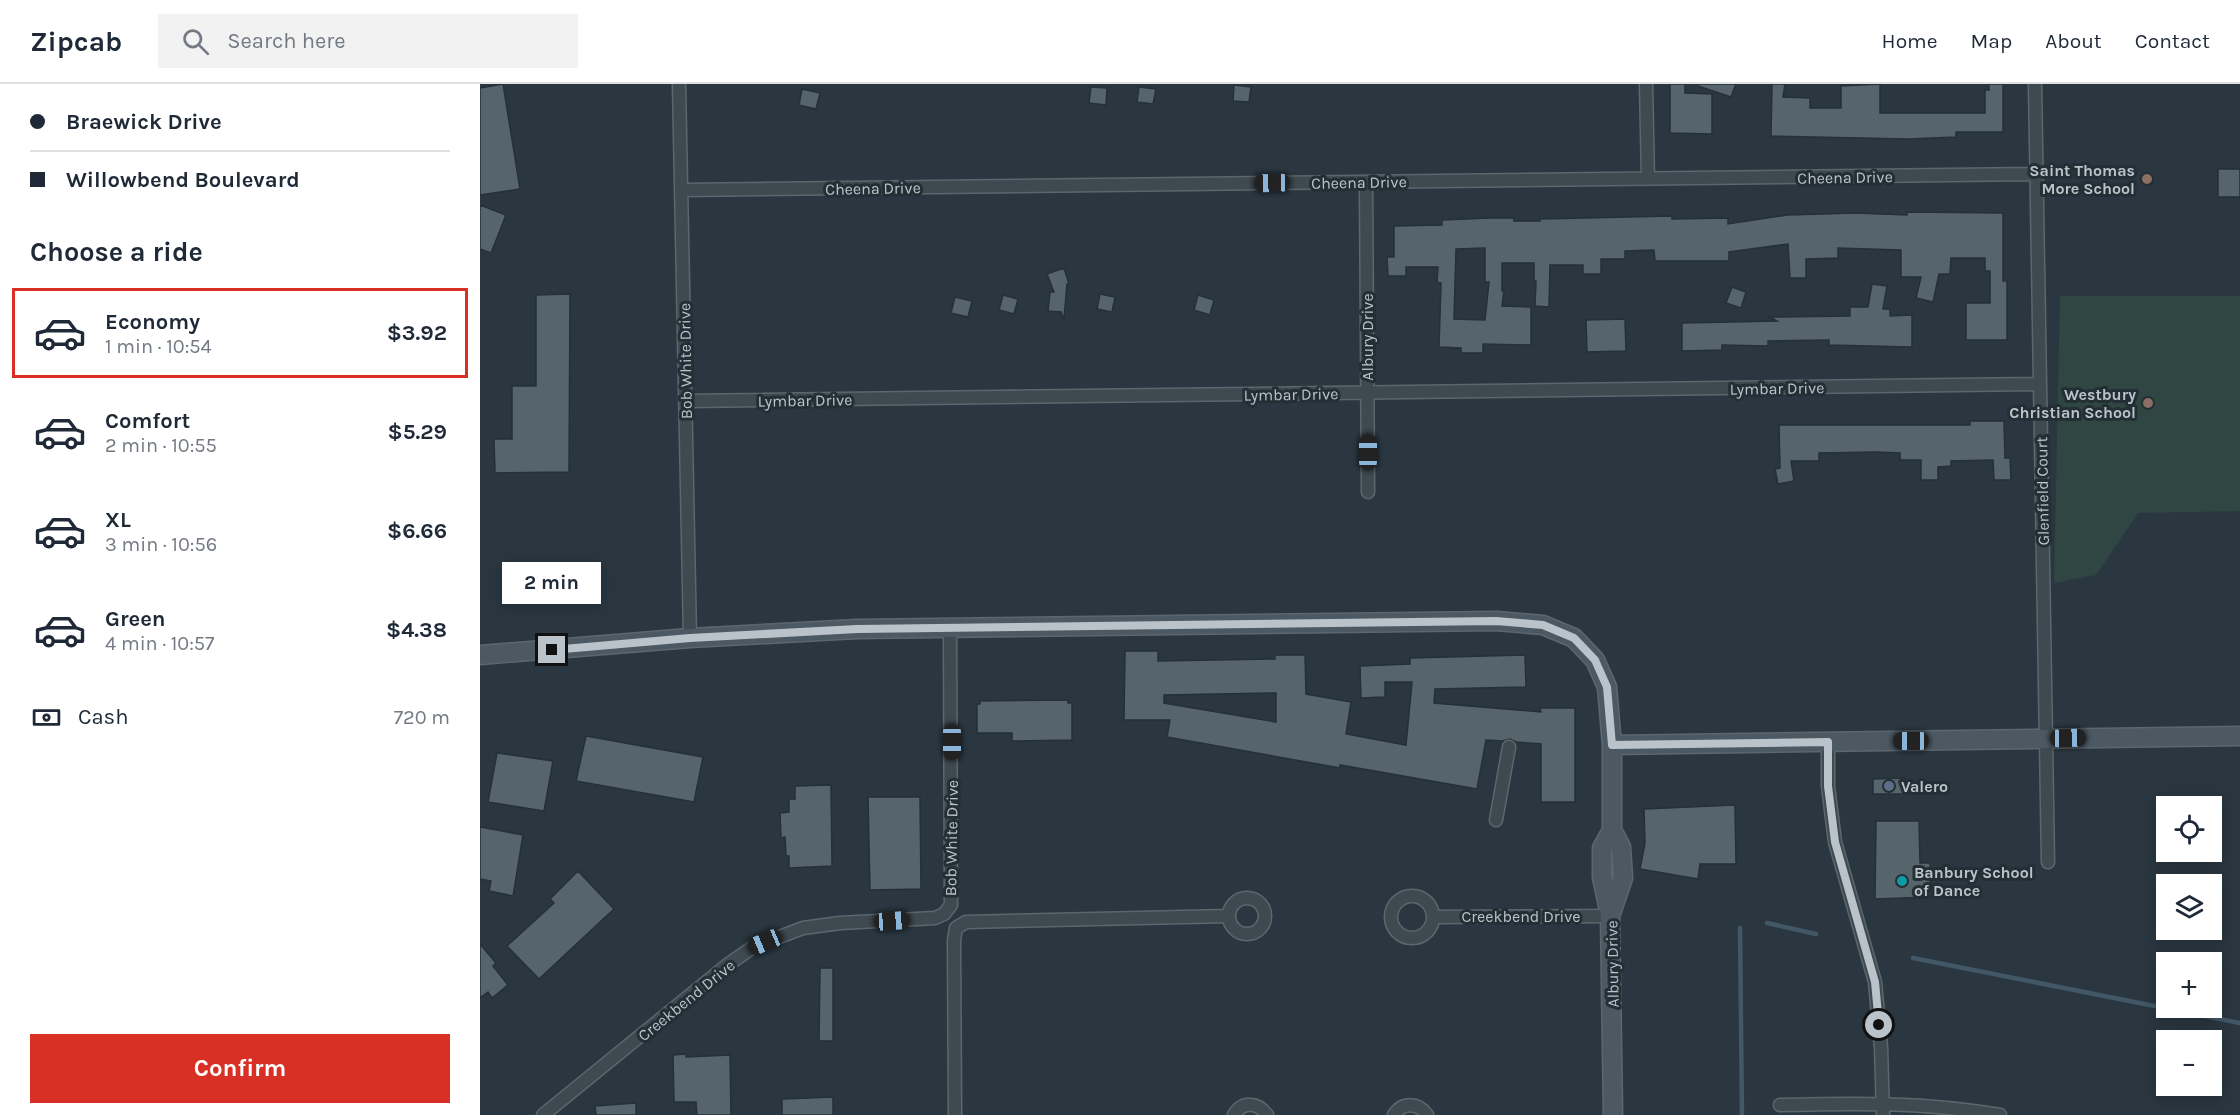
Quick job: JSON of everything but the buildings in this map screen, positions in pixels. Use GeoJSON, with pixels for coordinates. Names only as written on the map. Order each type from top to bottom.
{"type":"FeatureCollection","features":[{"type":"Feature","properties":{"kind":"street","name":"Bob White Drive"},"geometry":{"type":"LineString","coordinates":[[679,84],[690,638]]}},
{"type":"Feature","properties":{"kind":"street"},"geometry":{"type":"LineString","coordinates":[[1646,84],[1648,179]]}},
{"type":"Feature","properties":{"kind":"street","name":"Glenfield Court"},"geometry":{"type":"LineString","coordinates":[[2035,84],[2048,862]]}},
{"type":"Feature","properties":{"kind":"street","name":"Cheena Drive"},"geometry":{"type":"LineString","coordinates":[[682,190],[2036,174]]}},
{"type":"Feature","properties":{"kind":"street","name":"Albury Drive"},"geometry":{"type":"LineString","coordinates":[[1366,182],[1368,492]]}},
{"type":"Feature","properties":{"kind":"street","name":"Lymbar Drive"},"geometry":{"type":"LineString","coordinates":[[686,401],[2040,384]]}},
{"type":"Feature","properties":{"kind":"street"},"geometry":{"type":"LineString","coordinates":[[480,655],[690,638],[857,629],[1496,621],[1543,625],[1574,638],[1595,660],[1607,687],[1612,745],[2240,736]]}},
{"type":"Feature","properties":{"kind":"street","name":"Bob White Drive"},"geometry":{"type":"LineString","coordinates":[[950,627],[951,905]]}},
{"type":"Feature","properties":{"kind":"street"},"geometry":{"type":"LineString","coordinates":[[1828,742],[1828,786],[1835,842],[1875,982],[1881,1047],[1883,1109]]}},
{"type":"Feature","properties":{"kind":"street","name":"Albury Drive"},"geometry":{"type":"LineString","coordinates":[[1612,745],[1612,830],[1602,848],[1602,877],[1610,916],[1613,1115]]}},
{"type":"Feature","properties":{"kind":"street"},"geometry":{"type":"LineString","coordinates":[[1497,820],[1509,747]]}},
{"type":"Feature","properties":{"kind":"street","name":"Creekbend Drive"},"geometry":{"type":"LineString","coordinates":[[543,1115],[726,966],[753,947],[803,928],[840,923],[934,918],[944,914],[951,905]]}},
{"type":"Feature","properties":{"kind":"street"},"geometry":{"type":"LineString","coordinates":[[955,1115],[954,940],[956,928],[966,922],[1229,916]]}},
{"type":"Feature","properties":{"kind":"street","name":"Creekbend Drive"},"geometry":{"type":"LineString","coordinates":[[1432,916],[1610,916]]}},
{"type":"Feature","properties":{"kind":"street"},"geometry":{"type":"LineString","coordinates":[[1233,1115],[1243,1106],[1250,1104],[1257,1106],[1267,1115]]}},
{"type":"Feature","properties":{"kind":"street"},"geometry":{"type":"LineString","coordinates":[[1394,1115],[1403,1106],[1410,1105],[1418,1106],[1427,1115]]}},
{"type":"Feature","properties":{"kind":"street"},"geometry":{"type":"LineString","coordinates":[[1780,1105],[1883,1109],[1957,1107],[2000,1115]]}},
{"type":"Feature","properties":{"kind":"green space","name":"Westbury Christian School"},"geometry":{"type":"Polygon","coordinates":[[[2060,296],[2240,296],[2240,511],[2138,513],[2096,575],[2054,583],[2060,296]]]}},
{"type":"Feature","properties":{"kind":"waterway"},"geometry":{"type":"LineString","coordinates":[[1767,923],[1816,934]]}},
{"type":"Feature","properties":{"kind":"waterway"},"geometry":{"type":"LineString","coordinates":[[1740,928],[1742,1115]]}},
{"type":"Feature","properties":{"kind":"waterway"},"geometry":{"type":"LineString","coordinates":[[1913,958],[2240,1023]]}},
{"type":"Feature","properties":{"kind":"place","name":"Saint Thomas More School"},"geometry":{"type":"Point","coordinates":[2147,179]}},
{"type":"Feature","properties":{"kind":"place","name":"Westbury Christian School"},"geometry":{"type":"Point","coordinates":[2148,403]}},
{"type":"Feature","properties":{"kind":"place","name":"Valero"},"geometry":{"type":"Point","coordinates":[1889,786]}},
{"type":"Feature","properties":{"kind":"place","name":"Banbury School of Dance"},"geometry":{"type":"Point","coordinates":[1902,881]}},
{"type":"Feature","properties":{"kind":"route"},"geometry":{"type":"LineString","coordinates":[[552,650],[690,638],[857,629],[1496,621],[1543,625],[1574,638],[1595,660],[1607,687],[1612,745],[1828,742],[1828,786],[1835,842],[1875,982],[1879,1025]]}}]}
